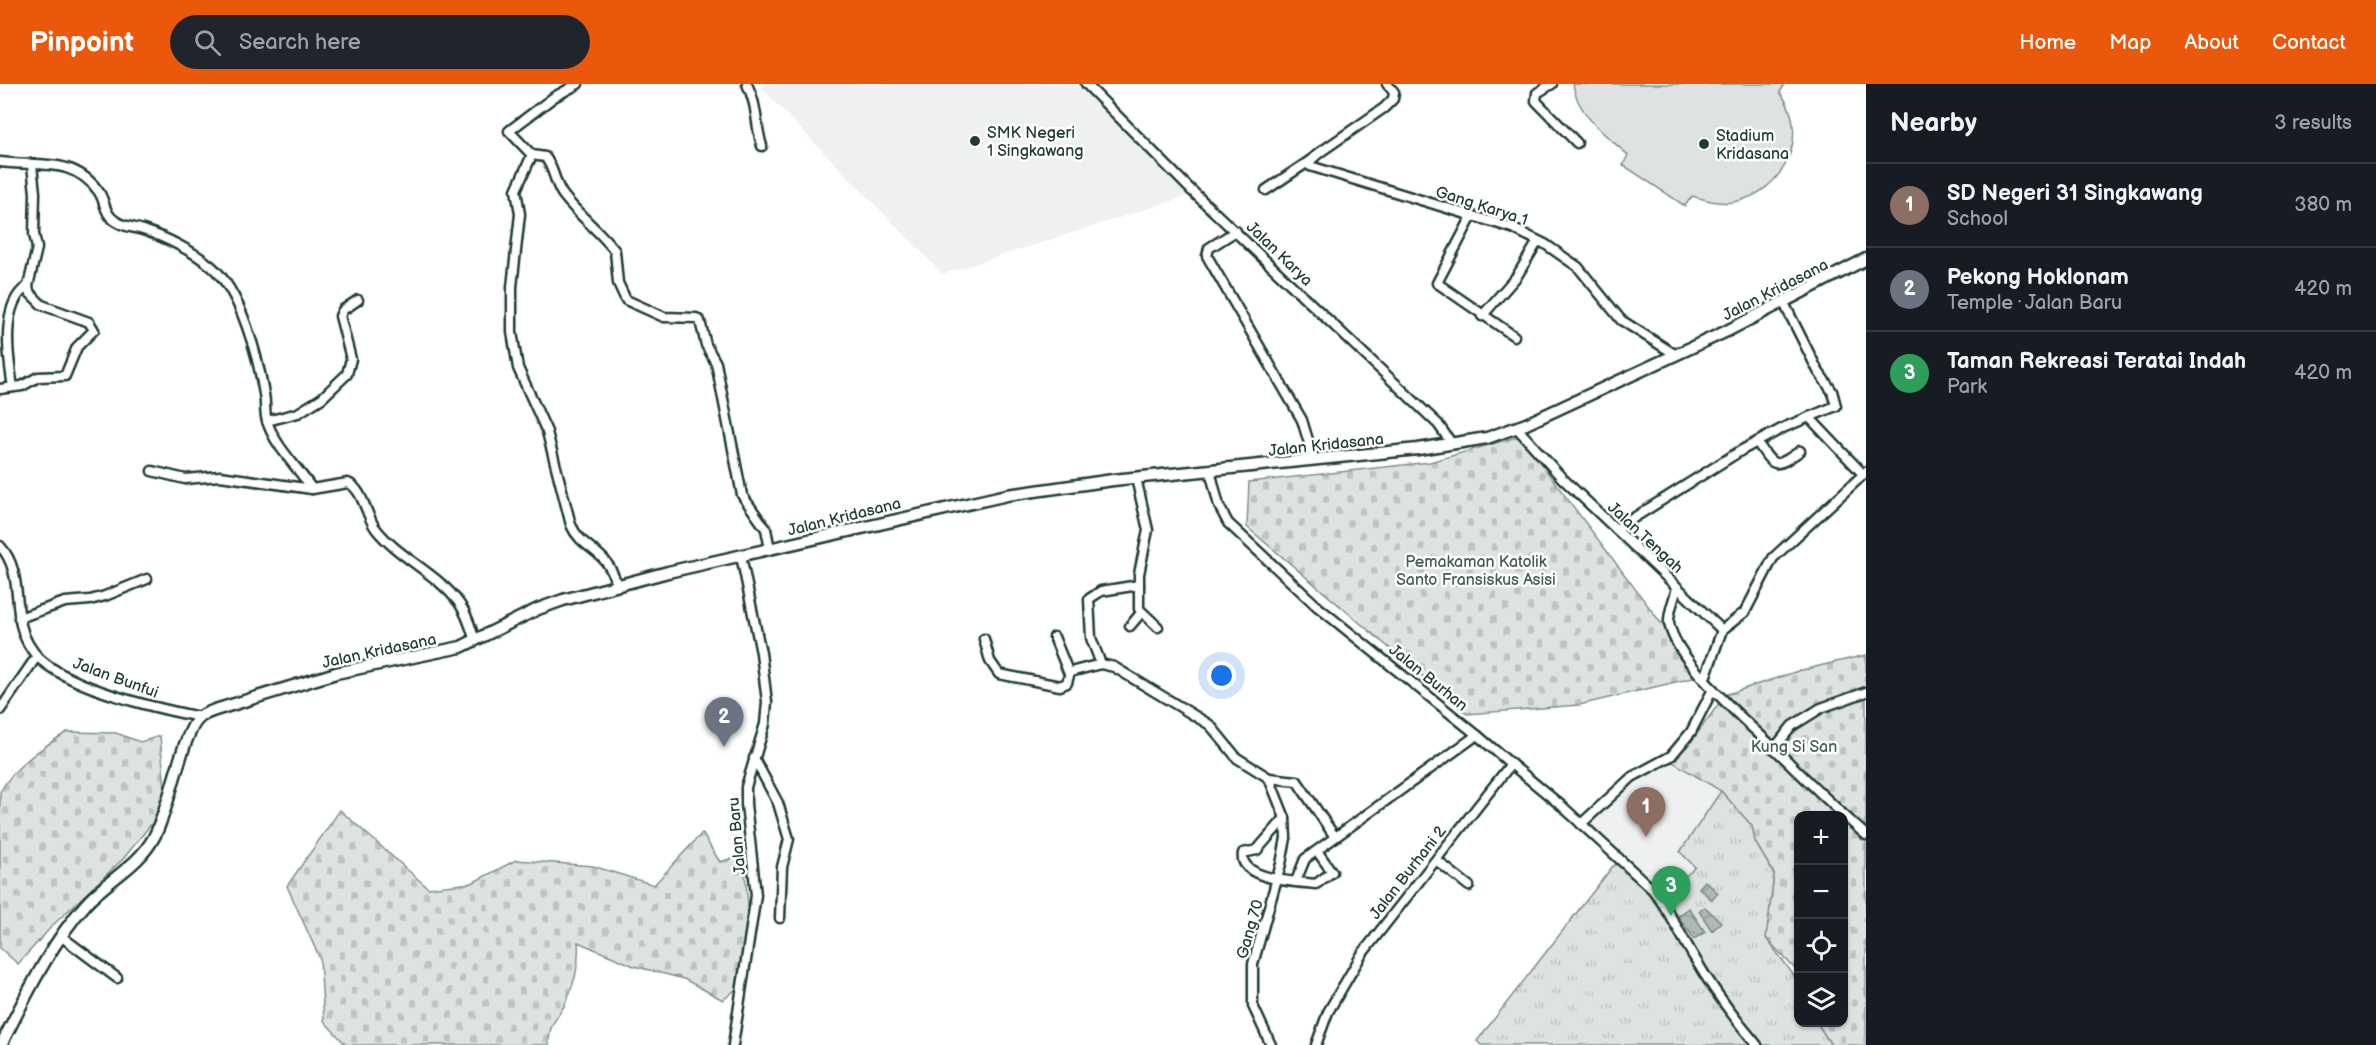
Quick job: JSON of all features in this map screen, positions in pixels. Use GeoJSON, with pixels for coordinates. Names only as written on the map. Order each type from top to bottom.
{"type":"FeatureCollection","features":[{"type":"Feature","properties":{"kind":"street"},"geometry":{"type":"LineString","coordinates":[[578,84],[554,97],[509,131],[532,155],[545,157],[552,167],[562,194],[582,219],[615,251],[618,283],[626,300],[664,317],[698,319],[716,363],[742,495],[766,529],[770,549]]}},
{"type":"Feature","properties":{"kind":"street"},"geometry":{"type":"LineString","coordinates":[[747,84],[756,104],[758,132],[762,146]]}},
{"type":"Feature","properties":{"kind":"street","name":"Jalan Karya"},"geometry":{"type":"LineString","coordinates":[[1086,84],[1190,189],[1438,424],[1452,444]]}},
{"type":"Feature","properties":{"kind":"street"},"geometry":{"type":"LineString","coordinates":[[1266,190],[1389,104],[1394,95],[1387,84]]}},
{"type":"Feature","properties":{"kind":"street"},"geometry":{"type":"LineString","coordinates":[[1552,84],[1537,93],[1536,101],[1577,143]]}},
{"type":"Feature","properties":{"kind":"street"},"geometry":{"type":"LineString","coordinates":[[532,155],[516,190],[520,214],[510,308],[514,351],[518,368],[547,432],[571,525],[578,536],[606,560],[617,586]]}},
{"type":"Feature","properties":{"kind":"street","name":"Gang Karya 1"},"geometry":{"type":"LineString","coordinates":[[1311,160],[1309,164],[1311,167],[1512,228],[1538,241],[1578,267],[1621,320],[1676,355]]}},
{"type":"Feature","properties":{"kind":"street"},"geometry":{"type":"LineString","coordinates":[[0,162],[32,165],[52,163],[75,170],[98,190],[111,218],[119,224],[160,237],[203,259],[218,272],[246,321],[265,395],[267,421],[275,438],[312,489]]}},
{"type":"Feature","properties":{"kind":"street"},"geometry":{"type":"LineString","coordinates":[[0,389],[22,386],[38,377],[65,376],[77,347],[94,330],[89,322],[42,305],[32,297],[28,286],[37,248],[33,234],[35,193],[32,165]]}},
{"type":"Feature","properties":{"kind":"street"},"geometry":{"type":"LineString","coordinates":[[1472,216],[1437,283],[1514,336]]}},
{"type":"Feature","properties":{"kind":"street"},"geometry":{"type":"LineString","coordinates":[[1236,231],[1209,248],[1207,256],[1302,420],[1314,460]]}},
{"type":"Feature","properties":{"kind":"street"},"geometry":{"type":"LineString","coordinates":[[1482,316],[1517,276],[1538,241]]}},
{"type":"Feature","properties":{"kind":"street","name":"Jalan Kridasana"},"geometry":{"type":"LineString","coordinates":[[200,717],[298,684],[368,665],[453,649],[475,641],[545,606],[617,586],[969,502],[1136,478],[1314,460],[1487,438],[1517,428],[1676,355],[1784,303],[1866,259]]}},
{"type":"Feature","properties":{"kind":"street"},"geometry":{"type":"LineString","coordinates":[[13,387],[5,332],[16,295],[28,286]]}},
{"type":"Feature","properties":{"kind":"street"},"geometry":{"type":"LineString","coordinates":[[267,421],[298,412],[322,398],[347,374],[351,362],[340,316],[343,310],[358,300]]}},
{"type":"Feature","properties":{"kind":"street"},"geometry":{"type":"LineString","coordinates":[[1616,530],[1757,442],[1809,417],[1834,409],[1835,397],[1818,371],[1784,303]]}},
{"type":"Feature","properties":{"kind":"street"},"geometry":{"type":"LineString","coordinates":[[1705,678],[1722,630],[1745,612],[1773,558],[1864,473],[1809,417]]}},
{"type":"Feature","properties":{"kind":"street","name":"Jalan Tengah"},"geometry":{"type":"LineString","coordinates":[[1517,428],[1555,471],[1677,587],[1669,622],[1681,648],[1713,689],[1823,798],[1866,835]]}},
{"type":"Feature","properties":{"kind":"street"},"geometry":{"type":"LineString","coordinates":[[1757,442],[1771,464],[1775,465],[1782,464],[1800,451]]}},
{"type":"Feature","properties":{"kind":"street","name":"Jalan Burhan"},"geometry":{"type":"LineString","coordinates":[[1210,470],[1219,506],[1228,523],[1318,607],[1477,735]]}},
{"type":"Feature","properties":{"kind":"street"},"geometry":{"type":"LineString","coordinates":[[152,471],[185,479],[220,476],[312,489],[348,483],[355,487],[380,533],[433,576],[459,602],[475,641]]}},
{"type":"Feature","properties":{"kind":"street"},"geometry":{"type":"LineString","coordinates":[[1136,478],[1148,530],[1138,585],[1141,613],[1158,627]]}},
{"type":"Feature","properties":{"kind":"street","name":"Jalan Bunfui"},"geometry":{"type":"LineString","coordinates":[[0,546],[12,566],[25,637],[37,656],[56,671],[90,685],[160,709],[200,717]]}},
{"type":"Feature","properties":{"kind":"street","name":"Jalan Baru"},"geometry":{"type":"LineString","coordinates":[[733,1045],[755,911],[756,885],[746,799],[754,758],[765,724],[767,702],[759,638],[741,556]]}},
{"type":"Feature","properties":{"kind":"street"},"geometry":{"type":"LineString","coordinates":[[20,618],[65,602],[105,596],[147,579]]}},
{"type":"Feature","properties":{"kind":"street"},"geometry":{"type":"LineString","coordinates":[[1101,664],[1091,638],[1089,599],[1101,591],[1138,585]]}},
{"type":"Feature","properties":{"kind":"street"},"geometry":{"type":"LineString","coordinates":[[1677,587],[1722,630]]}},
{"type":"Feature","properties":{"kind":"street"},"geometry":{"type":"LineString","coordinates":[[1130,626],[1141,613]]}},
{"type":"Feature","properties":{"kind":"street"},"geometry":{"type":"LineString","coordinates":[[984,639],[993,668],[1002,676],[1060,686],[1067,683],[1069,674],[1054,637]]}},
{"type":"Feature","properties":{"kind":"street"},"geometry":{"type":"LineString","coordinates":[[0,710],[37,656]]}},
{"type":"Feature","properties":{"kind":"street"},"geometry":{"type":"LineString","coordinates":[[1069,674],[1101,664],[1133,677],[1184,712],[1205,722],[1237,758],[1269,778],[1297,781],[1335,837]]}},
{"type":"Feature","properties":{"kind":"street"},"geometry":{"type":"LineString","coordinates":[[1581,824],[1632,777],[1671,756],[1691,732],[1713,689]]}},
{"type":"Feature","properties":{"kind":"street"},"geometry":{"type":"LineString","coordinates":[[1774,749],[1792,726],[1821,708],[1866,692]]}},
{"type":"Feature","properties":{"kind":"street"},"geometry":{"type":"LineString","coordinates":[[4,1044],[62,937],[87,903],[136,861],[153,840],[160,827],[189,734],[200,717]]}},
{"type":"Feature","properties":{"kind":"street"},"geometry":{"type":"LineString","coordinates":[[1296,882],[1302,864],[1317,851],[1477,735],[1581,824],[1662,901],[1700,967],[1738,1023],[1757,1045]]}},
{"type":"Feature","properties":{"kind":"street"},"geometry":{"type":"LineString","coordinates":[[754,758],[778,803],[789,839],[782,867],[780,918]]}},
{"type":"Feature","properties":{"kind":"street","name":"Jalan Burhani 2"},"geometry":{"type":"LineString","coordinates":[[1316,1045],[1328,1012],[1352,968],[1511,764]]}},
{"type":"Feature","properties":{"kind":"street"},"geometry":{"type":"LineString","coordinates":[[1269,778],[1285,818],[1257,850],[1242,856],[1247,869],[1277,879],[1316,884],[1331,874],[1317,851]]}},
{"type":"Feature","properties":{"kind":"street","name":"Gang 70"},"geometry":{"type":"LineString","coordinates":[[1271,1045],[1252,1006],[1253,964],[1286,838],[1285,818]]}},
{"type":"Feature","properties":{"kind":"street"},"geometry":{"type":"LineString","coordinates":[[1436,860],[1469,886]]}},
{"type":"Feature","properties":{"kind":"street"},"geometry":{"type":"LineString","coordinates":[[62,937],[117,978]]}},
{"type":"Feature","properties":{"kind":"shaded area","name":"SMK Negeri 1 Singkawang"},"geometry":{"type":"Polygon","coordinates":[[[765,84],[1080,84],[1190,195],[943,274],[761,88],[765,84]]]}},
{"type":"Feature","properties":{"kind":"shaded area"},"geometry":{"type":"Polygon","coordinates":[[[1671,761],[1721,791],[1680,852],[1696,867],[1669,894],[1627,861],[1587,822],[1633,776],[1648,774],[1671,761]]]}},
{"type":"Feature","properties":{"kind":"green space","name":"Stadium Kridasana"},"geometry":{"type":"Polygon","coordinates":[[[1573,84],[1782,84],[1784,86],[1780,92],[1789,109],[1793,126],[1793,143],[1788,160],[1779,175],[1766,187],[1751,196],[1733,202],[1723,202],[1692,196],[1685,206],[1623,165],[1628,155],[1586,115],[1573,84]]]}},
{"type":"Feature","properties":{"kind":"green space","name":"Pemakaman Katolik Santo Fransiskus Asisi"},"geometry":{"type":"Polygon","coordinates":[[[1520,436],[1701,676],[1579,705],[1467,714],[1247,527],[1249,482],[1430,462],[1520,436]]]}},
{"type":"Feature","properties":{"kind":"green space","name":"Kung Si San"},"geometry":{"type":"Polygon","coordinates":[[[1866,655],[1866,1045],[1831,1045],[1820,1027],[1848,1027],[1848,811],[1794,811],[1794,968],[1766,938],[1774,874],[1755,842],[1752,826],[1721,791],[1671,761],[1689,745],[1725,695],[1798,671],[1866,655]]]}},
{"type":"Feature","properties":{"kind":"green space"},"geometry":{"type":"Polygon","coordinates":[[[67,732],[116,733],[140,742],[160,736],[165,789],[152,823],[124,858],[54,924],[18,964],[0,948],[0,792],[21,765],[67,732]]]}},
{"type":"Feature","properties":{"kind":"green space"},"geometry":{"type":"Polygon","coordinates":[[[1721,791],[1752,826],[1755,842],[1774,874],[1766,938],[1794,976],[1794,1027],[1820,1027],[1831,1045],[1481,1045],[1477,1041],[1613,866],[1627,861],[1668,894],[1695,867],[1680,852],[1721,791]]]}},
{"type":"Feature","properties":{"kind":"green space"},"geometry":{"type":"Polygon","coordinates":[[[340,810],[428,888],[472,883],[516,860],[593,866],[654,885],[702,833],[720,862],[743,855],[749,913],[736,989],[723,1000],[684,979],[634,966],[578,942],[577,967],[571,991],[551,1028],[549,1045],[346,1045],[324,1021],[320,959],[287,886],[340,810]]]}},
{"type":"Feature","properties":{"kind":"water"},"geometry":{"type":"Polygon","coordinates":[[[1705,881],[1718,893],[1712,900],[1699,888],[1705,881]]]}},
{"type":"Feature","properties":{"kind":"water"},"geometry":{"type":"Polygon","coordinates":[[[1705,907],[1721,922],[1712,931],[1699,911],[1705,907]]]}},
{"type":"Feature","properties":{"kind":"water"},"geometry":{"type":"Polygon","coordinates":[[[1689,908],[1705,932],[1694,939],[1678,916],[1689,908]]]}},
{"type":"Feature","properties":{"kind":"place","name":"SMK Negeri 1 Singkawang"},"geometry":{"type":"Point","coordinates":[975,141]}},
{"type":"Feature","properties":{"kind":"place","name":"Stadium Kridasana"},"geometry":{"type":"Point","coordinates":[1704,144]}},
{"type":"Feature","properties":{"kind":"place","name":"Pekong Hoklonam"},"geometry":{"type":"Point","coordinates":[724,747]}},
{"type":"Feature","properties":{"kind":"place","name":"SD Negeri 31 Singkawang"},"geometry":{"type":"Point","coordinates":[1646,837]}},
{"type":"Feature","properties":{"kind":"place","name":"Taman Rekreasi Teratai Indah"},"geometry":{"type":"Point","coordinates":[1671,916]}}]}
